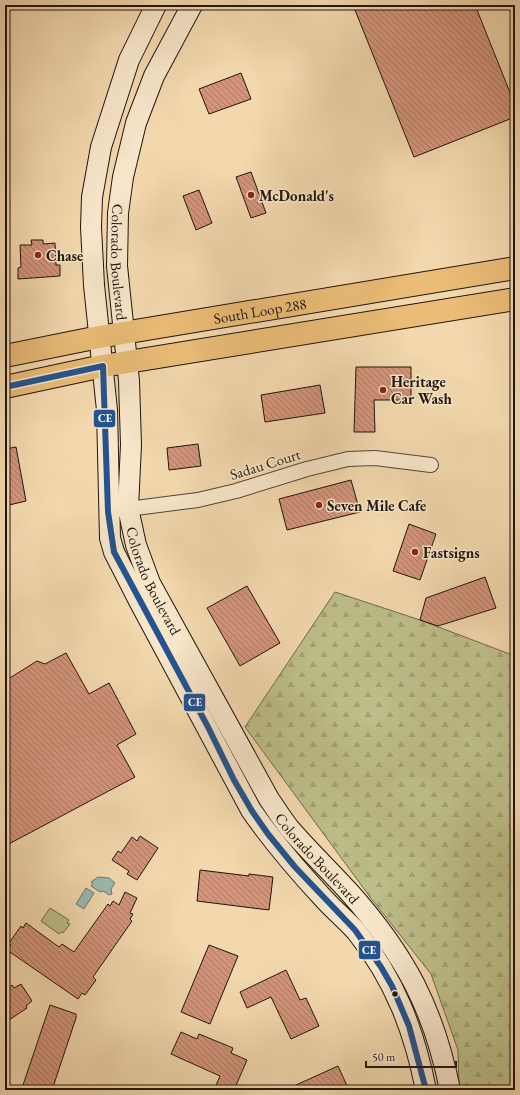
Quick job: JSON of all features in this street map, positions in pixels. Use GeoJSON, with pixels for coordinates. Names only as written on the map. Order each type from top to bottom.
{"type":"FeatureCollection","features":[{"type":"Feature","properties":{"kind":"highway","name":"South Loop 288"},"geometry":{"type":"LineString","coordinates":[[5,356],[99,337],[515,268]]}},
{"type":"Feature","properties":{"kind":"highway","name":"South Loop 288"},"geometry":{"type":"LineString","coordinates":[[5,387],[103,366],[515,299]]}},
{"type":"Feature","properties":{"kind":"street","name":"Colorado Boulevard"},"geometry":{"type":"LineString","coordinates":[[156,5],[129,60],[101,147],[92,197],[91,227],[99,337],[107,410],[108,512],[110,538],[114,552],[233,756],[269,799],[289,828],[350,892],[396,952],[423,1000],[434,1027],[444,1060],[450,1090]]}},
{"type":"Feature","properties":{"kind":"street","name":"Colorado Boulevard"},"geometry":{"type":"LineString","coordinates":[[192,5],[154,76],[136,123],[123,177],[118,213],[117,266],[125,333],[131,445],[128,508],[136,545],[150,584],[233,756],[238,789],[265,831],[361,939],[396,994],[408,1020],[420,1059],[426,1090]]}},
{"type":"Feature","properties":{"kind":"street"},"geometry":{"type":"LineString","coordinates":[[123,177],[114,165],[109,146],[129,75],[129,60]]}},
{"type":"Feature","properties":{"kind":"street","name":"Sadau Court"},"geometry":{"type":"LineString","coordinates":[[108,512],[128,508],[198,500],[236,492],[307,469],[348,459],[375,458],[431,465]]}},
{"type":"Feature","properties":{"kind":"street"},"geometry":{"type":"LineString","coordinates":[[361,939],[378,928]]}},
{"type":"Feature","properties":{"kind":"green space"},"geometry":{"type":"Polygon","coordinates":[[[335,592],[420,620],[515,656],[515,1090],[459,1090],[458,1050],[431,974],[370,897],[245,727],[335,592]]]}},
{"type":"Feature","properties":{"kind":"green space"},"geometry":{"type":"Polygon","coordinates":[[[50,908],[69,920],[67,923],[70,924],[63,933],[61,932],[59,934],[41,921],[50,908]]]}},
{"type":"Feature","properties":{"kind":"water"},"geometry":{"type":"Polygon","coordinates":[[[98,877],[109,878],[115,883],[111,889],[112,894],[109,895],[103,891],[100,892],[91,886],[93,883],[91,882],[98,877]]]}},
{"type":"Feature","properties":{"kind":"water"},"geometry":{"type":"Polygon","coordinates":[[[86,888],[94,893],[84,909],[76,904],[86,888]]]}},
{"type":"Feature","properties":{"kind":"building"},"geometry":{"type":"Polygon","coordinates":[[[353,5],[475,5],[515,105],[515,117],[414,157],[353,5]]]}},
{"type":"Feature","properties":{"kind":"building"},"geometry":{"type":"Polygon","coordinates":[[[241,73],[251,99],[209,114],[199,89],[241,73]]]}},
{"type":"Feature","properties":{"kind":"building","name":"McDonald's"},"geometry":{"type":"Polygon","coordinates":[[[251,172],[266,213],[251,218],[236,177],[251,172]]]}},
{"type":"Feature","properties":{"kind":"building"},"geometry":{"type":"Polygon","coordinates":[[[199,190],[212,223],[196,230],[183,196],[199,190]]]}},
{"type":"Feature","properties":{"kind":"building","name":"Chase"},"geometry":{"type":"Polygon","coordinates":[[[31,240],[43,240],[43,244],[55,243],[56,265],[60,265],[60,276],[18,279],[18,268],[21,267],[20,245],[32,245],[31,240]]]}},
{"type":"Feature","properties":{"kind":"building","name":"Heritage Car Wash"},"geometry":{"type":"Polygon","coordinates":[[[356,367],[411,367],[411,400],[374,400],[375,432],[354,432],[356,367]]]}},
{"type":"Feature","properties":{"kind":"building"},"geometry":{"type":"Polygon","coordinates":[[[320,385],[325,413],[265,422],[261,395],[320,385]]]}},
{"type":"Feature","properties":{"kind":"building"},"geometry":{"type":"Polygon","coordinates":[[[198,444],[201,466],[169,470],[167,448],[198,444]]]}},
{"type":"Feature","properties":{"kind":"building"},"geometry":{"type":"Polygon","coordinates":[[[16,447],[26,501],[5,506],[5,449],[16,447]]]}},
{"type":"Feature","properties":{"kind":"building","name":"Seven Mile Cafe"},"geometry":{"type":"Polygon","coordinates":[[[351,480],[360,512],[287,530],[279,499],[351,480]]]}},
{"type":"Feature","properties":{"kind":"building","name":"Fastsigns"},"geometry":{"type":"Polygon","coordinates":[[[409,524],[436,534],[420,580],[393,571],[409,524]]]}},
{"type":"Feature","properties":{"kind":"building"},"geometry":{"type":"Polygon","coordinates":[[[485,577],[496,608],[438,626],[420,620],[426,598],[485,577]]]}},
{"type":"Feature","properties":{"kind":"building"},"geometry":{"type":"Polygon","coordinates":[[[247,586],[280,643],[240,666],[207,608],[247,586]]]}},
{"type":"Feature","properties":{"kind":"building"},"geometry":{"type":"Polygon","coordinates":[[[66,653],[89,694],[109,683],[136,734],[117,745],[135,777],[5,846],[5,681],[37,661],[45,664],[66,653]]]}},
{"type":"Feature","properties":{"kind":"building"},"geometry":{"type":"Polygon","coordinates":[[[140,836],[158,848],[137,880],[127,874],[129,871],[112,860],[118,851],[121,853],[132,837],[137,841],[140,836]]]}},
{"type":"Feature","properties":{"kind":"building"},"geometry":{"type":"Polygon","coordinates":[[[200,870],[249,876],[249,874],[273,877],[269,910],[197,901],[200,870]]]}},
{"type":"Feature","properties":{"kind":"building"},"geometry":{"type":"Polygon","coordinates":[[[125,892],[137,898],[130,913],[133,914],[130,919],[132,921],[93,977],[96,980],[85,995],[82,993],[78,999],[7,950],[11,945],[9,943],[21,926],[23,928],[26,923],[59,947],[62,944],[74,952],[108,904],[110,906],[113,901],[119,905],[125,892]]]}},
{"type":"Feature","properties":{"kind":"building"},"geometry":{"type":"Polygon","coordinates":[[[209,945],[238,956],[210,1024],[181,1012],[209,945]]]}},
{"type":"Feature","properties":{"kind":"building"},"geometry":{"type":"Polygon","coordinates":[[[286,970],[300,1000],[306,998],[319,1026],[291,1039],[271,997],[247,1008],[240,992],[286,970]]]}},
{"type":"Feature","properties":{"kind":"building"},"geometry":{"type":"Polygon","coordinates":[[[21,984],[32,1001],[26,1006],[27,1008],[9,1020],[5,1014],[5,990],[12,985],[14,988],[21,984]]]}},
{"type":"Feature","properties":{"kind":"building"},"geometry":{"type":"Polygon","coordinates":[[[50,1005],[76,1014],[76,1018],[52,1090],[27,1090],[22,1088],[50,1005]]]}},
{"type":"Feature","properties":{"kind":"building"},"geometry":{"type":"Polygon","coordinates":[[[181,1032],[197,1039],[199,1034],[233,1048],[231,1053],[247,1060],[234,1090],[214,1090],[220,1076],[171,1054],[181,1032]]]}},
{"type":"Feature","properties":{"kind":"building"},"geometry":{"type":"Polygon","coordinates":[[[338,1066],[349,1090],[285,1090],[338,1066]]]}},
{"type":"Feature","properties":{"kind":"transit line","name":"CE"},"geometry":{"type":"LineString","coordinates":[[5,387],[103,366],[108,512],[114,552],[208,727],[234,780],[252,811],[268,834],[295,867],[355,930],[381,967],[392,986],[409,1026],[426,1090]]}},
{"type":"Feature","properties":{"kind":"place","name":"McDonald's"},"geometry":{"type":"Point","coordinates":[251,195]}},
{"type":"Feature","properties":{"kind":"place","name":"Chase"},"geometry":{"type":"Point","coordinates":[38,255]}},
{"type":"Feature","properties":{"kind":"place","name":"Heritage Car Wash"},"geometry":{"type":"Point","coordinates":[383,390]}},
{"type":"Feature","properties":{"kind":"place","name":"Seven Mile Cafe"},"geometry":{"type":"Point","coordinates":[319,505]}},
{"type":"Feature","properties":{"kind":"place","name":"Fastsigns"},"geometry":{"type":"Point","coordinates":[415,552]}}]}
